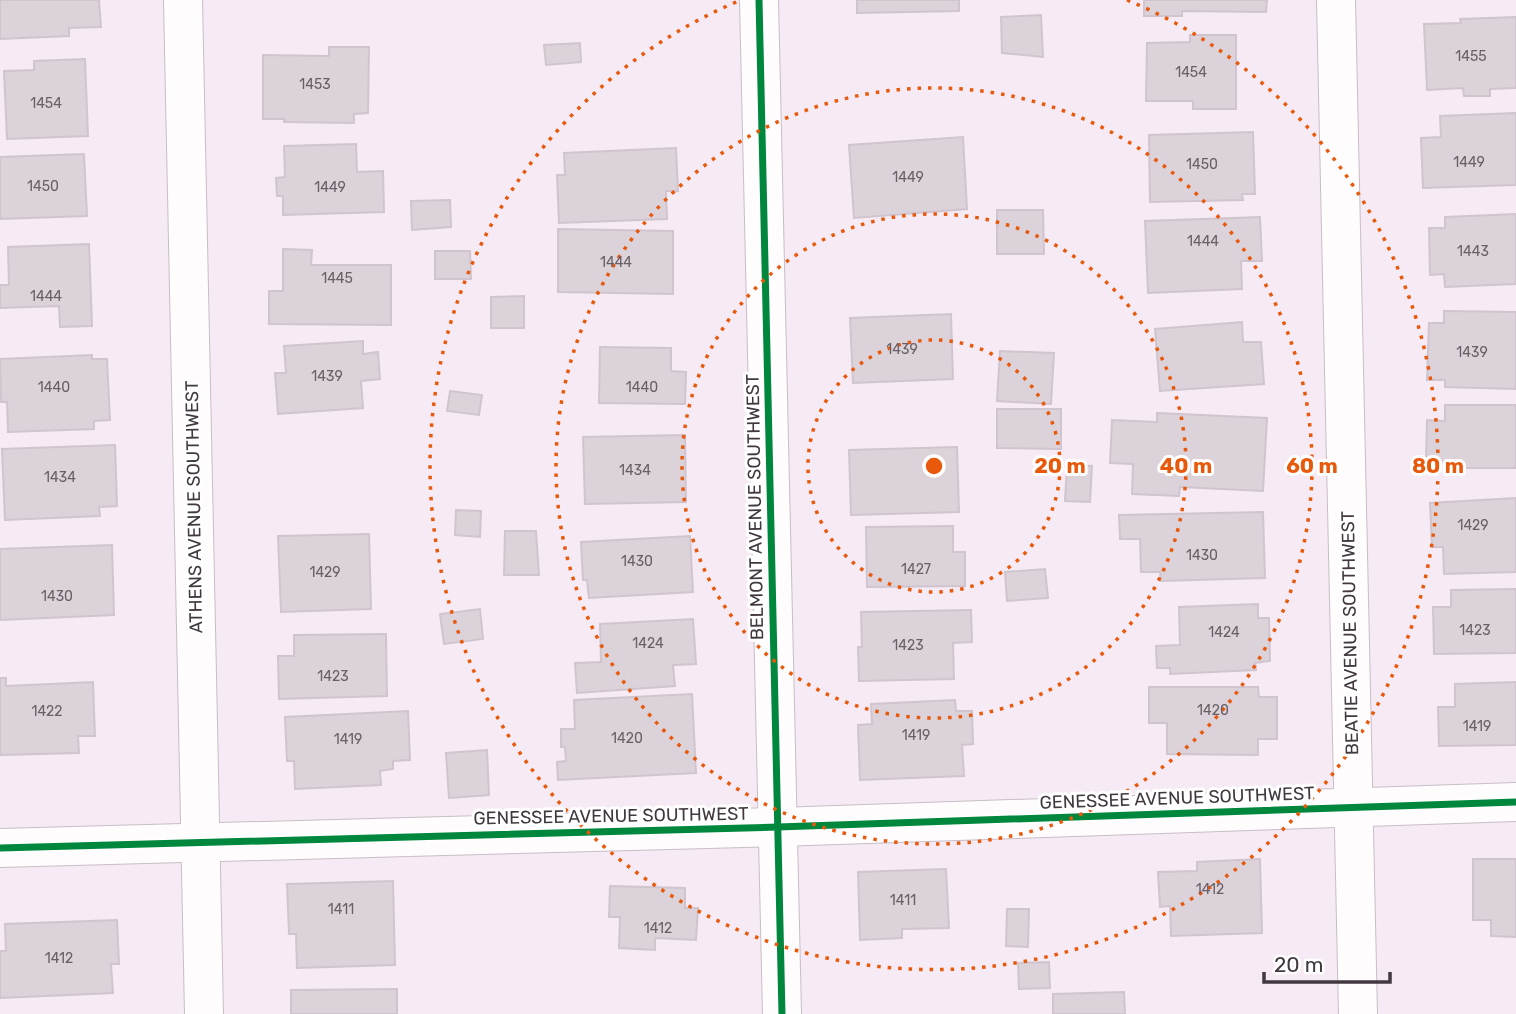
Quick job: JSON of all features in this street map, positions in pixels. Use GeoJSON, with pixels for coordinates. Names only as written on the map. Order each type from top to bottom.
{"type":"FeatureCollection","features":[{"type":"Feature","properties":{"kind":"street","name":"ATHENS AVENUE SOUTHWEST"},"geometry":{"type":"LineString","coordinates":[[183,0],[204,1014]]}},
{"type":"Feature","properties":{"kind":"street","name":"BELMONT AVENUE SOUTHWEST"},"geometry":{"type":"LineString","coordinates":[[759,0],[782,1014]]}},
{"type":"Feature","properties":{"kind":"street","name":"BEATIE AVENUE SOUTHWEST"},"geometry":{"type":"LineString","coordinates":[[1336,0],[1358,1014]]}},
{"type":"Feature","properties":{"kind":"street","name":"GENESSEE AVENUE SOUTHWEST"},"geometry":{"type":"LineString","coordinates":[[0,848],[778,827],[1516,802]]}},
{"type":"Feature","properties":{"kind":"building"},"geometry":{"type":"Polygon","coordinates":[[[0,0],[99,0],[101,27],[69,28],[69,36],[0,39],[0,0]]]}},
{"type":"Feature","properties":{"kind":"building"},"geometry":{"type":"Polygon","coordinates":[[[857,0],[959,0],[959,11],[857,13],[857,0]]]}},
{"type":"Feature","properties":{"kind":"building"},"geometry":{"type":"Polygon","coordinates":[[[1144,0],[1267,0],[1266,12],[1182,11],[1182,16],[1144,16],[1144,0]]]}},
{"type":"Feature","properties":{"kind":"building"},"geometry":{"type":"Polygon","coordinates":[[[1041,15],[1043,57],[1002,53],[1001,17],[1041,15]]]}},
{"type":"Feature","properties":{"kind":"building"},"geometry":{"type":"Polygon","coordinates":[[[1516,17],[1516,88],[1490,89],[1490,96],[1464,96],[1463,88],[1427,90],[1424,24],[1461,23],[1460,19],[1516,17]]]}},
{"type":"Feature","properties":{"kind":"building"},"geometry":{"type":"Polygon","coordinates":[[[1190,35],[1236,35],[1236,109],[1193,109],[1193,101],[1146,101],[1147,43],[1190,42],[1190,35]]]}},
{"type":"Feature","properties":{"kind":"building"},"geometry":{"type":"Polygon","coordinates":[[[580,43],[581,62],[546,65],[544,45],[580,43]]]}},
{"type":"Feature","properties":{"kind":"building"},"geometry":{"type":"Polygon","coordinates":[[[329,47],[369,47],[368,113],[354,114],[354,123],[263,119],[263,55],[329,56],[329,47]]]}},
{"type":"Feature","properties":{"kind":"building"},"geometry":{"type":"Polygon","coordinates":[[[85,59],[88,136],[7,139],[4,71],[34,70],[34,61],[85,59]]]}},
{"type":"Feature","properties":{"kind":"building"},"geometry":{"type":"Polygon","coordinates":[[[1516,113],[1516,185],[1423,188],[1421,138],[1441,137],[1440,116],[1516,113]]]}},
{"type":"Feature","properties":{"kind":"building"},"geometry":{"type":"Polygon","coordinates":[[[1253,132],[1255,194],[1242,194],[1243,200],[1150,202],[1149,135],[1253,132]]]}},
{"type":"Feature","properties":{"kind":"building"},"geometry":{"type":"Polygon","coordinates":[[[963,137],[967,209],[854,218],[849,145],[963,137]]]}},
{"type":"Feature","properties":{"kind":"building"},"geometry":{"type":"Polygon","coordinates":[[[356,144],[357,172],[383,171],[384,212],[283,215],[283,196],[277,196],[276,178],[285,177],[284,146],[356,144]]]}},
{"type":"Feature","properties":{"kind":"building"},"geometry":{"type":"Polygon","coordinates":[[[676,148],[678,191],[666,191],[667,219],[559,223],[557,175],[565,175],[564,153],[676,148]]]}},
{"type":"Feature","properties":{"kind":"building"},"geometry":{"type":"Polygon","coordinates":[[[84,154],[87,216],[0,219],[0,157],[84,154]]]}},
{"type":"Feature","properties":{"kind":"building"},"geometry":{"type":"Polygon","coordinates":[[[450,200],[451,227],[412,230],[411,201],[450,200]]]}},
{"type":"Feature","properties":{"kind":"building"},"geometry":{"type":"Polygon","coordinates":[[[997,210],[1043,210],[1044,254],[997,254],[997,210]]]}},
{"type":"Feature","properties":{"kind":"building"},"geometry":{"type":"Polygon","coordinates":[[[1516,214],[1516,284],[1445,287],[1444,274],[1430,275],[1429,228],[1445,228],[1445,217],[1516,214]]]}},
{"type":"Feature","properties":{"kind":"building"},"geometry":{"type":"Polygon","coordinates":[[[1260,217],[1262,261],[1241,261],[1242,289],[1148,293],[1145,221],[1260,217]]]}},
{"type":"Feature","properties":{"kind":"building"},"geometry":{"type":"Polygon","coordinates":[[[558,229],[673,231],[673,294],[558,292],[558,229]]]}},
{"type":"Feature","properties":{"kind":"building"},"geometry":{"type":"Polygon","coordinates":[[[89,244],[92,326],[60,327],[59,306],[0,308],[0,285],[9,285],[8,247],[89,244]]]}},
{"type":"Feature","properties":{"kind":"building"},"geometry":{"type":"Polygon","coordinates":[[[283,249],[312,250],[311,265],[391,265],[391,325],[269,324],[269,291],[283,291],[283,249]]]}},
{"type":"Feature","properties":{"kind":"building"},"geometry":{"type":"Polygon","coordinates":[[[435,251],[470,251],[471,279],[435,279],[435,251]]]}},
{"type":"Feature","properties":{"kind":"building"},"geometry":{"type":"Polygon","coordinates":[[[524,296],[524,328],[491,328],[491,297],[524,296]]]}},
{"type":"Feature","properties":{"kind":"building"},"geometry":{"type":"Polygon","coordinates":[[[1444,311],[1516,312],[1516,389],[1445,387],[1445,380],[1427,380],[1429,323],[1444,323],[1444,311]]]}},
{"type":"Feature","properties":{"kind":"building"},"geometry":{"type":"Polygon","coordinates":[[[951,314],[953,379],[853,383],[850,318],[951,314]]]}},
{"type":"Feature","properties":{"kind":"building"},"geometry":{"type":"Polygon","coordinates":[[[1242,322],[1243,342],[1261,342],[1264,384],[1160,391],[1155,329],[1242,322]]]}},
{"type":"Feature","properties":{"kind":"building"},"geometry":{"type":"Polygon","coordinates":[[[363,341],[363,354],[378,352],[380,379],[361,381],[363,408],[278,414],[275,373],[286,373],[284,346],[363,341]]]}},
{"type":"Feature","properties":{"kind":"building"},"geometry":{"type":"Polygon","coordinates":[[[600,347],[671,348],[671,371],[686,372],[685,404],[599,403],[600,347]]]}},
{"type":"Feature","properties":{"kind":"building"},"geometry":{"type":"Polygon","coordinates":[[[1000,351],[1054,353],[1051,404],[997,401],[1000,351]]]}},
{"type":"Feature","properties":{"kind":"building"},"geometry":{"type":"Polygon","coordinates":[[[92,355],[92,359],[107,359],[110,420],[94,421],[94,429],[8,432],[7,402],[1,402],[0,359],[92,355]]]}},
{"type":"Feature","properties":{"kind":"building"},"geometry":{"type":"Polygon","coordinates":[[[450,391],[482,395],[479,415],[447,411],[450,391]]]}},
{"type":"Feature","properties":{"kind":"building"},"geometry":{"type":"Polygon","coordinates":[[[1445,405],[1516,405],[1516,468],[1444,468],[1444,461],[1426,461],[1427,420],[1445,421],[1445,405]]]}},
{"type":"Feature","properties":{"kind":"building"},"geometry":{"type":"Polygon","coordinates":[[[997,409],[1061,409],[1061,449],[997,448],[997,409]]]}},
{"type":"Feature","properties":{"kind":"building"},"geometry":{"type":"Polygon","coordinates":[[[1157,413],[1267,418],[1263,491],[1180,487],[1179,496],[1132,494],[1133,464],[1110,463],[1112,420],[1157,422],[1157,413]]]}},
{"type":"Feature","properties":{"kind":"building"},"geometry":{"type":"Polygon","coordinates":[[[685,435],[686,502],[585,504],[583,437],[685,435]]]}},
{"type":"Feature","properties":{"kind":"building"},"geometry":{"type":"Polygon","coordinates":[[[115,445],[117,506],[99,507],[100,516],[5,520],[2,449],[115,445]]]}},
{"type":"Feature","properties":{"kind":"building"},"geometry":{"type":"Polygon","coordinates":[[[957,447],[959,512],[851,515],[849,450],[957,447]]]}},
{"type":"Feature","properties":{"kind":"building"},"geometry":{"type":"Polygon","coordinates":[[[1067,465],[1092,466],[1090,502],[1065,501],[1067,465]]]}},
{"type":"Feature","properties":{"kind":"building"},"geometry":{"type":"Polygon","coordinates":[[[1516,498],[1516,572],[1444,574],[1443,547],[1432,547],[1430,503],[1516,498]]]}},
{"type":"Feature","properties":{"kind":"building"},"geometry":{"type":"Polygon","coordinates":[[[456,510],[481,511],[480,537],[455,535],[456,510]]]}},
{"type":"Feature","properties":{"kind":"building"},"geometry":{"type":"Polygon","coordinates":[[[1263,512],[1265,578],[1161,581],[1160,572],[1141,572],[1140,539],[1120,539],[1119,515],[1263,512]]]}},
{"type":"Feature","properties":{"kind":"building"},"geometry":{"type":"Polygon","coordinates":[[[953,526],[953,552],[965,552],[965,586],[867,587],[866,527],[953,526]]]}},
{"type":"Feature","properties":{"kind":"building"},"geometry":{"type":"Polygon","coordinates":[[[505,531],[536,531],[539,575],[504,575],[505,531]]]}},
{"type":"Feature","properties":{"kind":"building"},"geometry":{"type":"Polygon","coordinates":[[[369,534],[371,609],[281,612],[278,536],[369,534]]]}},
{"type":"Feature","properties":{"kind":"building"},"geometry":{"type":"Polygon","coordinates":[[[690,536],[693,592],[589,598],[587,580],[583,580],[581,542],[690,536]]]}},
{"type":"Feature","properties":{"kind":"building"},"geometry":{"type":"Polygon","coordinates":[[[112,545],[114,615],[0,620],[0,549],[112,545]]]}},
{"type":"Feature","properties":{"kind":"building"},"geometry":{"type":"Polygon","coordinates":[[[1045,569],[1048,598],[1007,601],[1005,572],[1045,569]]]}},
{"type":"Feature","properties":{"kind":"building"},"geometry":{"type":"Polygon","coordinates":[[[1516,589],[1516,653],[1434,654],[1433,607],[1451,607],[1451,590],[1516,589]]]}},
{"type":"Feature","properties":{"kind":"building"},"geometry":{"type":"Polygon","coordinates":[[[1258,604],[1258,618],[1269,618],[1270,661],[1255,663],[1256,670],[1170,674],[1170,668],[1157,668],[1156,646],[1180,645],[1179,607],[1258,604]]]}},
{"type":"Feature","properties":{"kind":"building"},"geometry":{"type":"Polygon","coordinates":[[[480,609],[483,639],[444,644],[440,614],[480,609]]]}},
{"type":"Feature","properties":{"kind":"building"},"geometry":{"type":"Polygon","coordinates":[[[971,610],[972,642],[953,643],[954,679],[859,681],[861,612],[971,610]]]}},
{"type":"Feature","properties":{"kind":"building"},"geometry":{"type":"Polygon","coordinates":[[[693,619],[696,664],[673,665],[675,686],[577,693],[575,663],[601,662],[600,624],[693,619]]]}},
{"type":"Feature","properties":{"kind":"building"},"geometry":{"type":"Polygon","coordinates":[[[386,634],[387,696],[279,699],[278,656],[294,656],[294,635],[386,634]]]}},
{"type":"Feature","properties":{"kind":"building"},"geometry":{"type":"Polygon","coordinates":[[[0,678],[6,678],[6,686],[93,682],[95,736],[78,736],[79,753],[0,755],[0,678]]]}},
{"type":"Feature","properties":{"kind":"building"},"geometry":{"type":"Polygon","coordinates":[[[1516,682],[1516,745],[1439,746],[1438,707],[1455,707],[1455,684],[1516,682]]]}},
{"type":"Feature","properties":{"kind":"building"},"geometry":{"type":"Polygon","coordinates":[[[1149,687],[1258,687],[1259,697],[1277,697],[1277,739],[1258,739],[1258,755],[1167,754],[1167,723],[1149,723],[1149,687]]]}},
{"type":"Feature","properties":{"kind":"building"},"geometry":{"type":"Polygon","coordinates":[[[692,694],[696,773],[558,780],[557,762],[566,761],[565,747],[561,747],[561,729],[575,729],[574,700],[692,694]]]}},
{"type":"Feature","properties":{"kind":"building"},"geometry":{"type":"Polygon","coordinates":[[[955,700],[956,711],[972,711],[973,744],[962,745],[964,776],[860,780],[858,725],[872,724],[871,704],[955,700]]]}},
{"type":"Feature","properties":{"kind":"building"},"geometry":{"type":"Polygon","coordinates":[[[408,711],[410,760],[393,761],[393,769],[380,771],[381,785],[295,789],[294,761],[287,761],[285,717],[408,711]]]}},
{"type":"Feature","properties":{"kind":"building"},"geometry":{"type":"Polygon","coordinates":[[[487,750],[489,795],[449,798],[446,753],[487,750]]]}},
{"type":"Feature","properties":{"kind":"building"},"geometry":{"type":"Polygon","coordinates":[[[1260,859],[1262,933],[1171,936],[1170,906],[1160,907],[1158,872],[1197,871],[1197,862],[1260,859]]]}},
{"type":"Feature","properties":{"kind":"building"},"geometry":{"type":"Polygon","coordinates":[[[1473,859],[1516,859],[1516,937],[1491,936],[1491,920],[1473,920],[1473,859]]]}},
{"type":"Feature","properties":{"kind":"building"},"geometry":{"type":"Polygon","coordinates":[[[946,869],[949,928],[902,929],[902,938],[860,940],[858,872],[946,869]]]}},
{"type":"Feature","properties":{"kind":"building"},"geometry":{"type":"Polygon","coordinates":[[[393,881],[395,965],[297,968],[296,934],[289,934],[287,884],[393,881]]]}},
{"type":"Feature","properties":{"kind":"building"},"geometry":{"type":"Polygon","coordinates":[[[610,886],[685,888],[685,908],[698,908],[696,940],[655,938],[655,950],[619,948],[620,917],[609,917],[610,886]]]}},
{"type":"Feature","properties":{"kind":"building"},"geometry":{"type":"Polygon","coordinates":[[[1007,909],[1029,909],[1028,947],[1006,946],[1007,909]]]}},
{"type":"Feature","properties":{"kind":"building"},"geometry":{"type":"Polygon","coordinates":[[[117,920],[119,964],[111,964],[113,993],[0,998],[0,951],[6,951],[5,924],[117,920]]]}},
{"type":"Feature","properties":{"kind":"building"},"geometry":{"type":"Polygon","coordinates":[[[1049,962],[1050,988],[1019,989],[1018,963],[1049,962]]]}},
{"type":"Feature","properties":{"kind":"building"},"geometry":{"type":"Polygon","coordinates":[[[397,989],[397,1014],[291,1014],[291,990],[397,989]]]}},
{"type":"Feature","properties":{"kind":"building"},"geometry":{"type":"Polygon","coordinates":[[[1124,992],[1125,1014],[1053,1014],[1053,994],[1124,992]]]}},
{"type":"Feature","properties":{"kind":"cycle path"},"geometry":{"type":"LineString","coordinates":[[759,0],[782,1014]]}},
{"type":"Feature","properties":{"kind":"cycle path"},"geometry":{"type":"LineString","coordinates":[[0,848],[778,827],[1516,802]]}}]}
